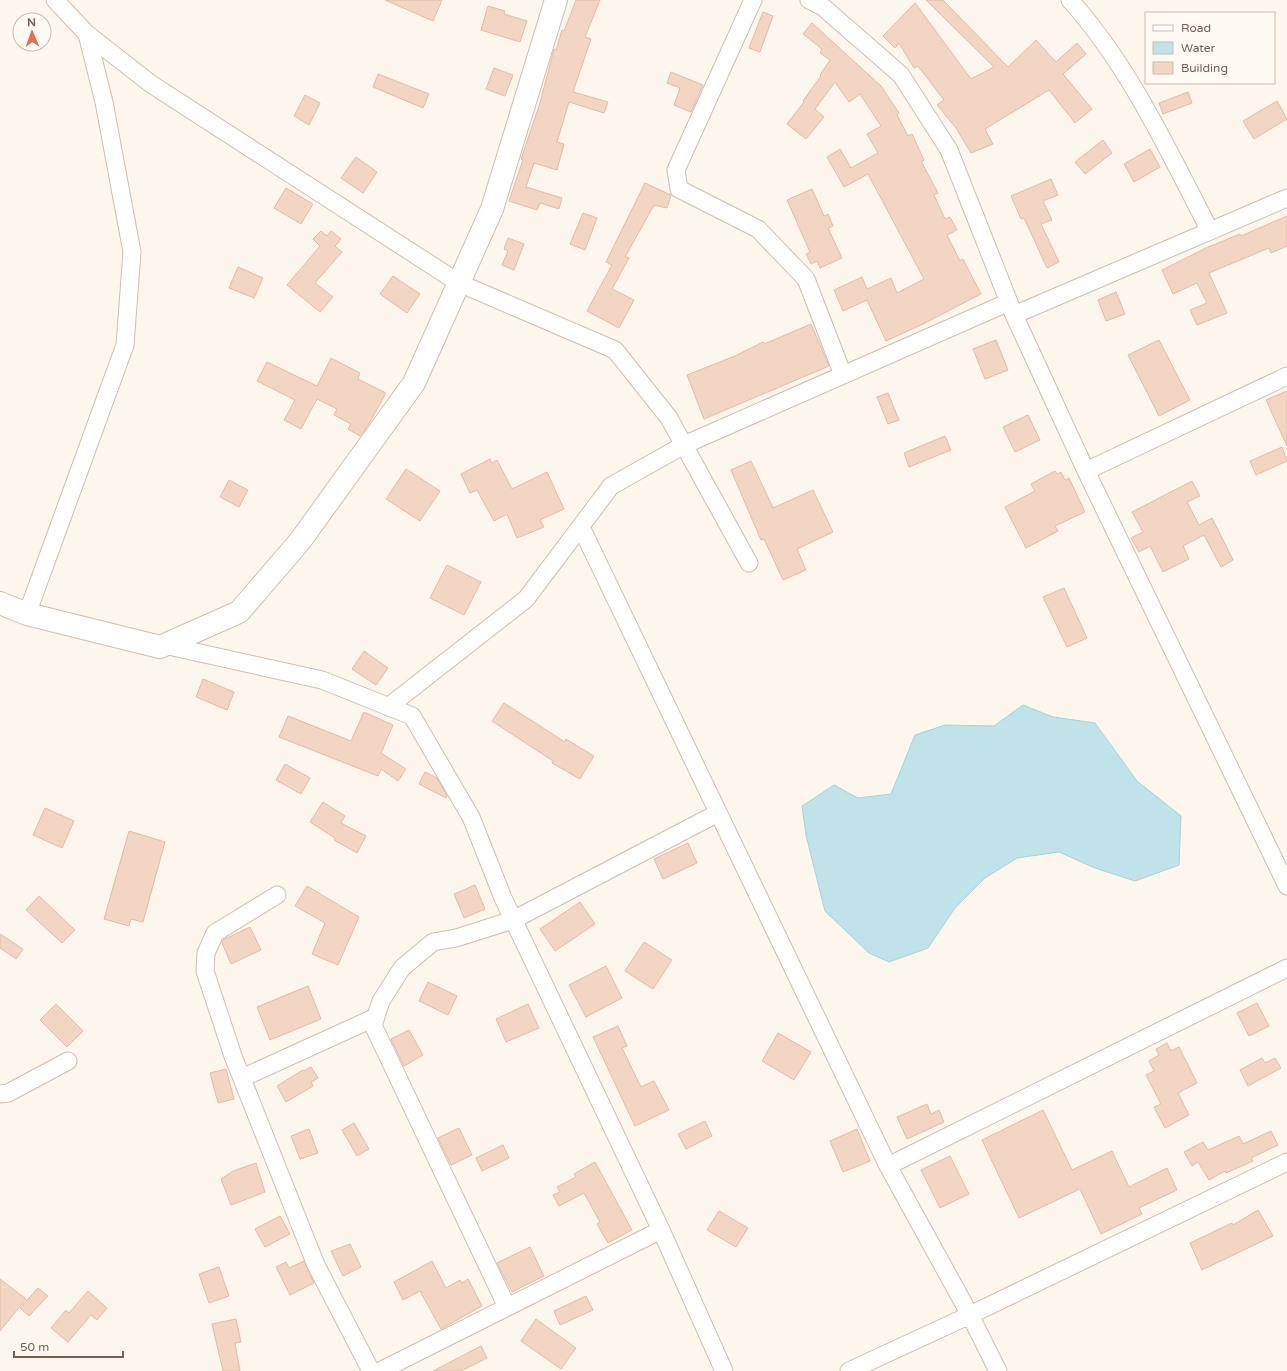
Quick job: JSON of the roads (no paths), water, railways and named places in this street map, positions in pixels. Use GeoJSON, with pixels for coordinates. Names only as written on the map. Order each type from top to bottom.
{"type":"FeatureCollection","features":[{"type":"Feature","properties":{"kind":"street"},"geometry":{"type":"LineString","coordinates":[[55,0],[87,34],[151,84],[459,283],[615,350],[669,418],[749,563]]}},
{"type":"Feature","properties":{"kind":"street"},"geometry":{"type":"LineString","coordinates":[[0,602],[27,614],[160,647],[239,612],[300,541],[414,383],[492,209],[556,0]]}},
{"type":"Feature","properties":{"kind":"street"},"geometry":{"type":"LineString","coordinates":[[753,0],[676,170],[679,189],[758,228],[806,279],[843,375]]}},
{"type":"Feature","properties":{"kind":"street"},"geometry":{"type":"LineString","coordinates":[[809,0],[823,7],[901,75],[949,150],[1011,309],[1086,471],[1287,886]]}},
{"type":"Feature","properties":{"kind":"street"},"geometry":{"type":"LineString","coordinates":[[1070,0],[1084,15],[1142,101],[1210,231]]}},
{"type":"Feature","properties":{"kind":"street"},"geometry":{"type":"LineString","coordinates":[[27,614],[125,345],[132,252],[104,102],[87,34]]}},
{"type":"Feature","properties":{"kind":"street"},"geometry":{"type":"LineString","coordinates":[[388,707],[526,600],[611,486],[684,445],[843,375],[1210,231],[1287,198]]}},
{"type":"Feature","properties":{"kind":"street"},"geometry":{"type":"LineString","coordinates":[[1086,471],[1287,376]]}},
{"type":"Feature","properties":{"kind":"street"},"geometry":{"type":"LineString","coordinates":[[581,527],[888,1166],[970,1315],[998,1371]]}},
{"type":"Feature","properties":{"kind":"street"},"geometry":{"type":"LineString","coordinates":[[164,645],[322,680],[412,716],[470,817],[513,920],[661,1230],[724,1371]]}},
{"type":"Feature","properties":{"kind":"street"},"geometry":{"type":"LineString","coordinates":[[507,1307],[373,1025],[381,1001],[402,968],[433,942],[456,938],[513,920],[718,813]]}},
{"type":"Feature","properties":{"kind":"street"},"geometry":{"type":"LineString","coordinates":[[277,895],[215,933],[206,953],[206,971],[242,1078],[316,1264],[371,1371]]}},
{"type":"Feature","properties":{"kind":"street"},"geometry":{"type":"LineString","coordinates":[[888,1166],[1287,968]]}},
{"type":"Feature","properties":{"kind":"street"},"geometry":{"type":"LineString","coordinates":[[242,1078],[376,1017]]}},
{"type":"Feature","properties":{"kind":"street"},"geometry":{"type":"LineString","coordinates":[[0,1094],[8,1093],[68,1061]]}},
{"type":"Feature","properties":{"kind":"street"},"geometry":{"type":"LineString","coordinates":[[849,1371],[970,1315],[1287,1162]]}},
{"type":"Feature","properties":{"kind":"street"},"geometry":{"type":"LineString","coordinates":[[380,1371],[661,1230]]}},
{"type":"Feature","properties":{"kind":"water"},"geometry":{"type":"Polygon","coordinates":[[[1023,705],[1053,717],[1095,723],[1137,781],[1181,816],[1179,865],[1135,881],[1095,868],[1059,852],[1017,858],[985,878],[955,908],[928,948],[889,962],[869,953],[825,911],[806,835],[802,806],[834,785],[858,798],[891,794],[915,735],[945,725],[994,726],[1023,705]]]}}]}
